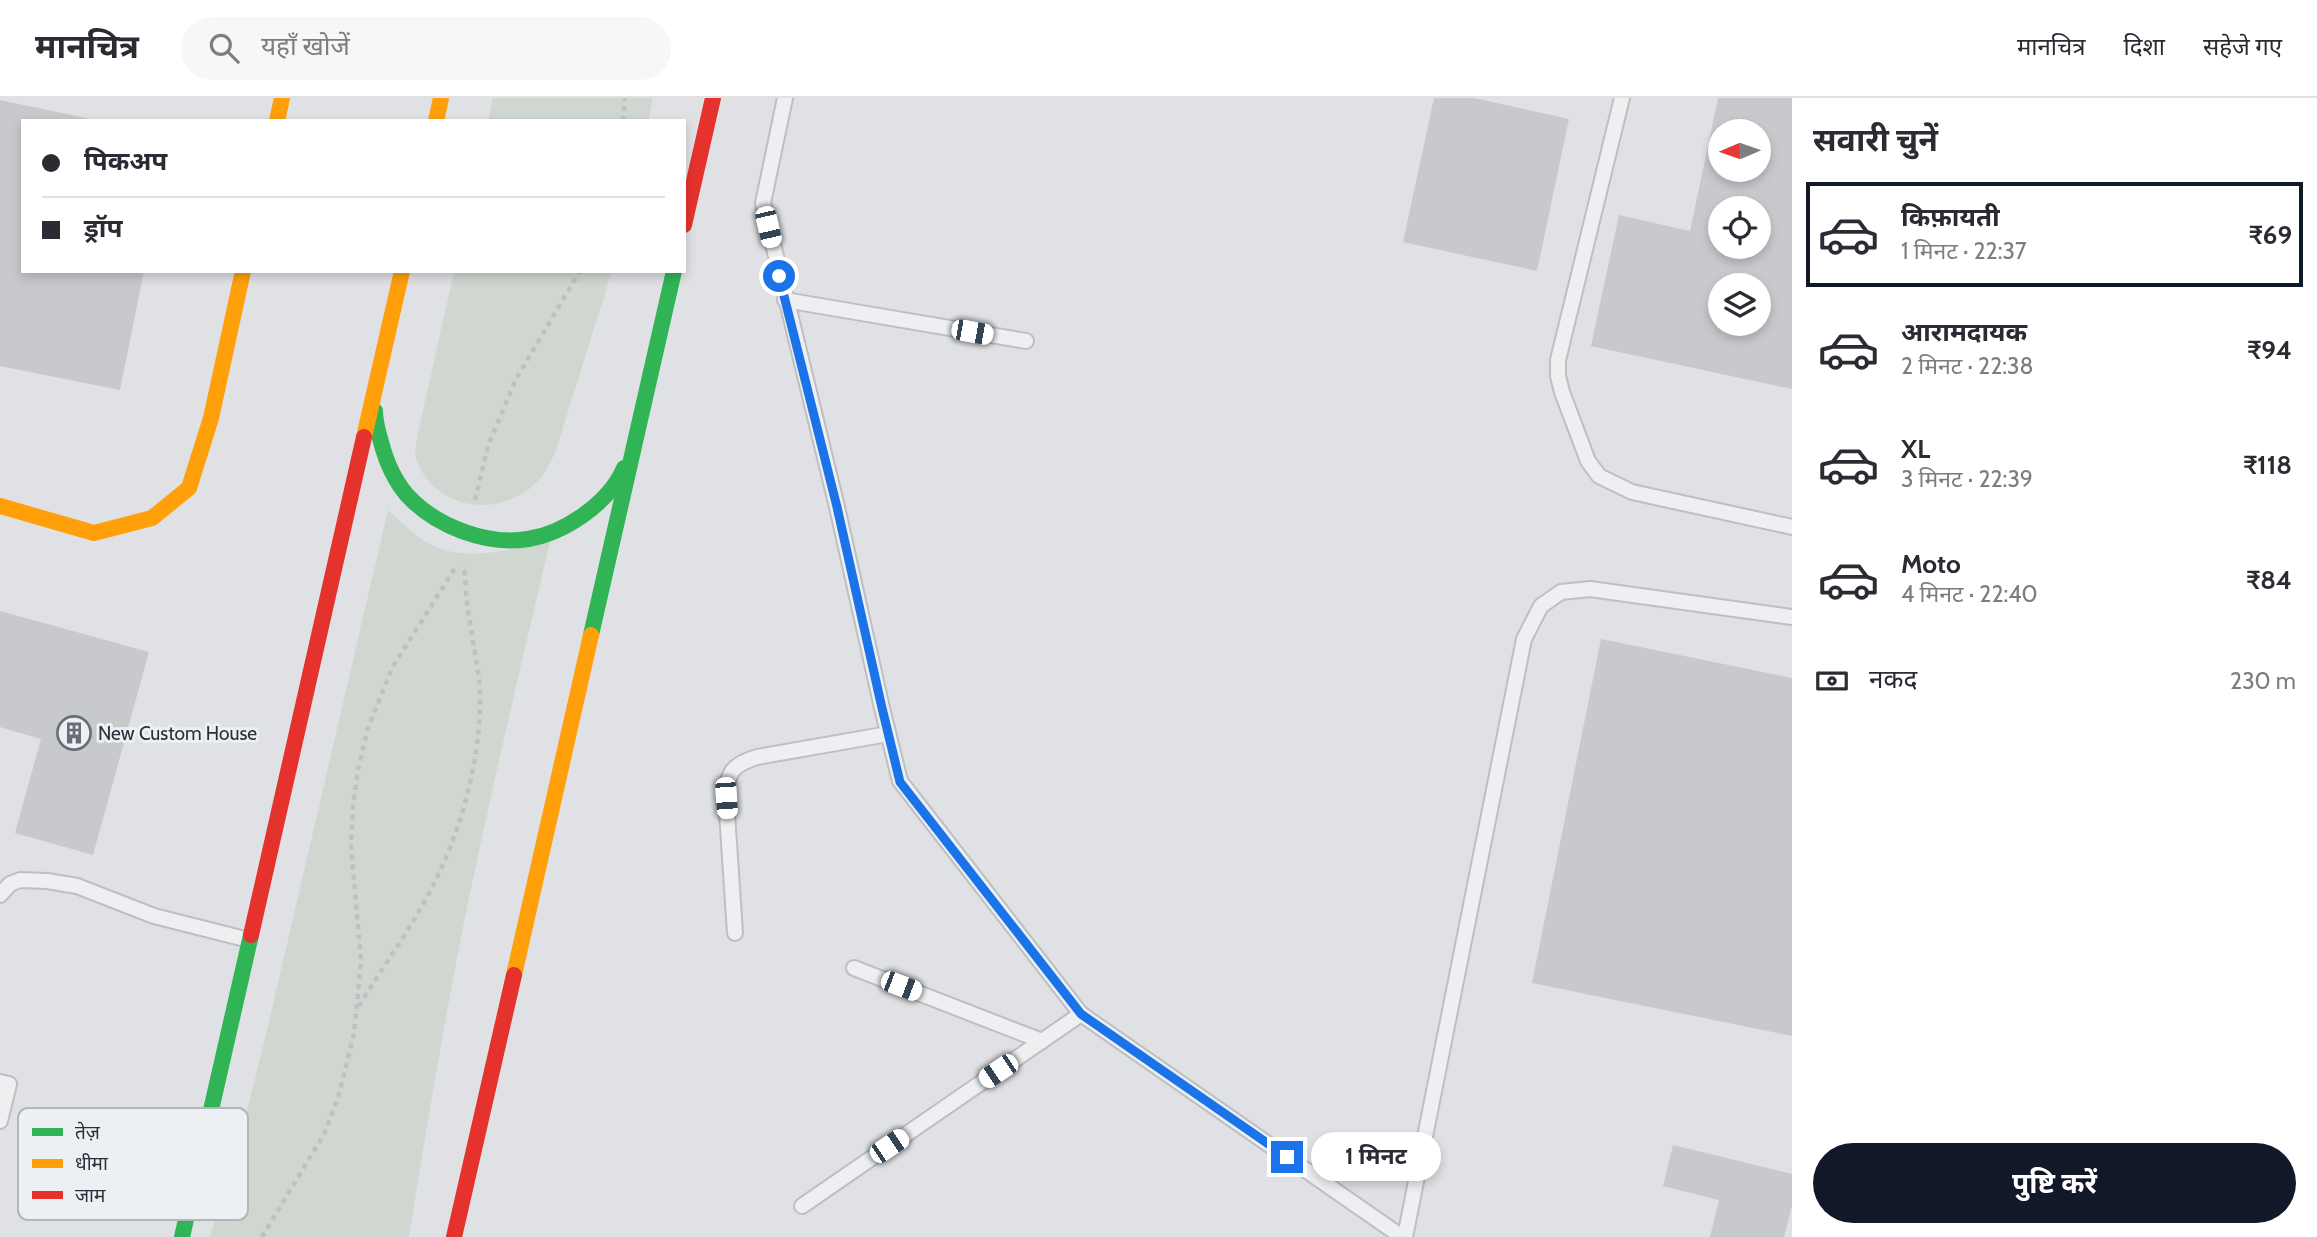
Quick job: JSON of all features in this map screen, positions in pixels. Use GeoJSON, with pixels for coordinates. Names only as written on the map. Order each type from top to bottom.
{"type":"FeatureCollection","features":[{"type":"Feature","properties":{"kind":"main road"},"geometry":{"type":"LineString","coordinates":[[277,119],[282,98]]}},
{"type":"Feature","properties":{"kind":"main road"},"geometry":{"type":"LineString","coordinates":[[436,119],[441,98]]}},
{"type":"Feature","properties":{"kind":"main road"},"geometry":{"type":"LineString","coordinates":[[686,216],[713,98]]}},
{"type":"Feature","properties":{"kind":"main road"},"geometry":{"type":"LineString","coordinates":[[0,506],[94,533],[152,518],[189,488],[211,418],[243,273]]}},
{"type":"Feature","properties":{"kind":"main road"},"geometry":{"type":"LineString","coordinates":[[212,1108],[402,273]]}},
{"type":"Feature","properties":{"kind":"main road"},"geometry":{"type":"LineString","coordinates":[[454,1237],[674,273]]}},
{"type":"Feature","properties":{"kind":"main road"},"geometry":{"type":"LineString","coordinates":[[378,375],[375,417],[385,458],[407,495],[439,522],[468,533],[520,540],[561,529],[596,506],[603,498],[622,473],[637,433]]}},
{"type":"Feature","properties":{"kind":"lane"},"geometry":{"type":"LineString","coordinates":[[785,98],[763,203],[900,782],[1081,1014],[1404,1237],[1524,639],[1541,606],[1561,592],[1590,589],[1792,617]]}},
{"type":"Feature","properties":{"kind":"lane"},"geometry":{"type":"LineString","coordinates":[[1622,98],[1558,360],[1560,384],[1588,461],[1599,477],[1632,492],[1792,527]]}},
{"type":"Feature","properties":{"kind":"lane"},"geometry":{"type":"LineString","coordinates":[[785,300],[1026,341]]}},
{"type":"Feature","properties":{"kind":"lane"},"geometry":{"type":"LineString","coordinates":[[735,933],[726,798],[727,783],[732,771],[742,762],[757,757],[888,734]]}},
{"type":"Feature","properties":{"kind":"lane"},"geometry":{"type":"LineString","coordinates":[[0,895],[10,884],[20,880],[77,886],[154,916],[250,941]]}},
{"type":"Feature","properties":{"kind":"lane"},"geometry":{"type":"LineString","coordinates":[[854,968],[1042,1041]]}},
{"type":"Feature","properties":{"kind":"lane"},"geometry":{"type":"LineString","coordinates":[[802,1206],[1081,1014]]}},
{"type":"Feature","properties":{"kind":"lane"},"geometry":{"type":"LineString","coordinates":[[0,1082],[9,1084],[0,1121]]}},
{"type":"Feature","properties":{"kind":"path"},"geometry":{"type":"LineString","coordinates":[[623,119],[625,98]]}},
{"type":"Feature","properties":{"kind":"path"},"geometry":{"type":"LineString","coordinates":[[474,505],[488,446],[516,379],[579,273]]}},
{"type":"Feature","properties":{"kind":"path"},"geometry":{"type":"LineString","coordinates":[[358,1006],[438,876],[460,822],[467,796],[478,731],[480,695],[479,671],[469,621],[464,553]]}},
{"type":"Feature","properties":{"kind":"path"},"geometry":{"type":"LineString","coordinates":[[262,1237],[324,1134],[348,1065],[358,1006],[361,961],[351,846],[353,805],[368,728],[392,668],[458,563]]}},
{"type":"Feature","properties":{"kind":"shaded area"},"geometry":{"type":"Polygon","coordinates":[[[493,98],[653,98],[648,119],[488,119],[493,98]]]}},
{"type":"Feature","properties":{"kind":"shaded area"},"geometry":{"type":"Polygon","coordinates":[[[454,273],[611,273],[555,453],[534,485],[508,501],[493,504],[464,503],[450,498],[427,479],[418,464],[415,454],[454,273]]]}},
{"type":"Feature","properties":{"kind":"shaded area"},"geometry":{"type":"Polygon","coordinates":[[[388,510],[426,542],[456,552],[487,553],[550,542],[469,898],[452,982],[409,1237],[210,1237],[215,1220],[248,1220],[248,1108],[388,510]]]}},
{"type":"Feature","properties":{"kind":"building"},"geometry":{"type":"Polygon","coordinates":[[[1434,98],[1474,98],[1569,119],[1537,271],[1403,242],[1434,98]]]}},
{"type":"Feature","properties":{"kind":"building"},"geometry":{"type":"Polygon","coordinates":[[[1718,98],[1792,98],[1792,389],[1591,346],[1619,215],[1690,231],[1708,146],[1708,182],[1771,182],[1771,119],[1714,119],[1718,98]]]}},
{"type":"Feature","properties":{"kind":"building"},"geometry":{"type":"Polygon","coordinates":[[[0,100],[90,119],[21,119],[21,273],[144,273],[120,390],[0,366],[0,100]]]}},
{"type":"Feature","properties":{"kind":"building","name":"New Custom House"},"geometry":{"type":"Polygon","coordinates":[[[0,611],[149,652],[93,855],[15,833],[41,739],[0,727],[0,611]]]}},
{"type":"Feature","properties":{"kind":"building"},"geometry":{"type":"Polygon","coordinates":[[[1601,639],[1792,678],[1792,1036],[1532,983],[1601,639]]]}},
{"type":"Feature","properties":{"kind":"building"},"geometry":{"type":"Polygon","coordinates":[[[1673,1145],[1792,1174],[1792,1206],[1784,1237],[1710,1237],[1719,1200],[1663,1186],[1673,1145]]]}},
{"type":"Feature","properties":{"kind":"traffic: fast"},"geometry":{"type":"LineString","coordinates":[[591,635],[674,273]]}},
{"type":"Feature","properties":{"kind":"traffic: fast"},"geometry":{"type":"LineString","coordinates":[[375,411],[388,463],[407,495],[432,516],[479,536],[512,540],[535,538],[570,524],[601,501],[624,468]]}},
{"type":"Feature","properties":{"kind":"traffic: fast"},"geometry":{"type":"LineString","coordinates":[[211,1108],[251,935]]}},
{"type":"Feature","properties":{"kind":"traffic: fast"},"geometry":{"type":"LineString","coordinates":[[182,1237],[186,1220]]}},
{"type":"Feature","properties":{"kind":"traffic: slow"},"geometry":{"type":"LineString","coordinates":[[277,119],[282,98]]}},
{"type":"Feature","properties":{"kind":"traffic: slow"},"geometry":{"type":"LineString","coordinates":[[436,119],[441,98]]}},
{"type":"Feature","properties":{"kind":"traffic: slow"},"geometry":{"type":"LineString","coordinates":[[0,506],[94,533],[152,518],[189,488],[211,418],[243,273]]}},
{"type":"Feature","properties":{"kind":"traffic: slow"},"geometry":{"type":"LineString","coordinates":[[364,437],[402,273]]}},
{"type":"Feature","properties":{"kind":"traffic: slow"},"geometry":{"type":"LineString","coordinates":[[514,975],[591,635]]}},
{"type":"Feature","properties":{"kind":"traffic: jam"},"geometry":{"type":"LineString","coordinates":[[686,216],[713,98]]}},
{"type":"Feature","properties":{"kind":"traffic: jam"},"geometry":{"type":"LineString","coordinates":[[251,935],[364,437]]}},
{"type":"Feature","properties":{"kind":"traffic: jam"},"geometry":{"type":"LineString","coordinates":[[454,1237],[514,975]]}},
{"type":"Feature","properties":{"kind":"place","name":"New Custom House"},"geometry":{"type":"Point","coordinates":[74,733]}},
{"type":"Feature","properties":{"kind":"route"},"geometry":{"type":"LineString","coordinates":[[779,276],[837,507],[900,782],[1081,1014],[1287,1157]]}}]}
